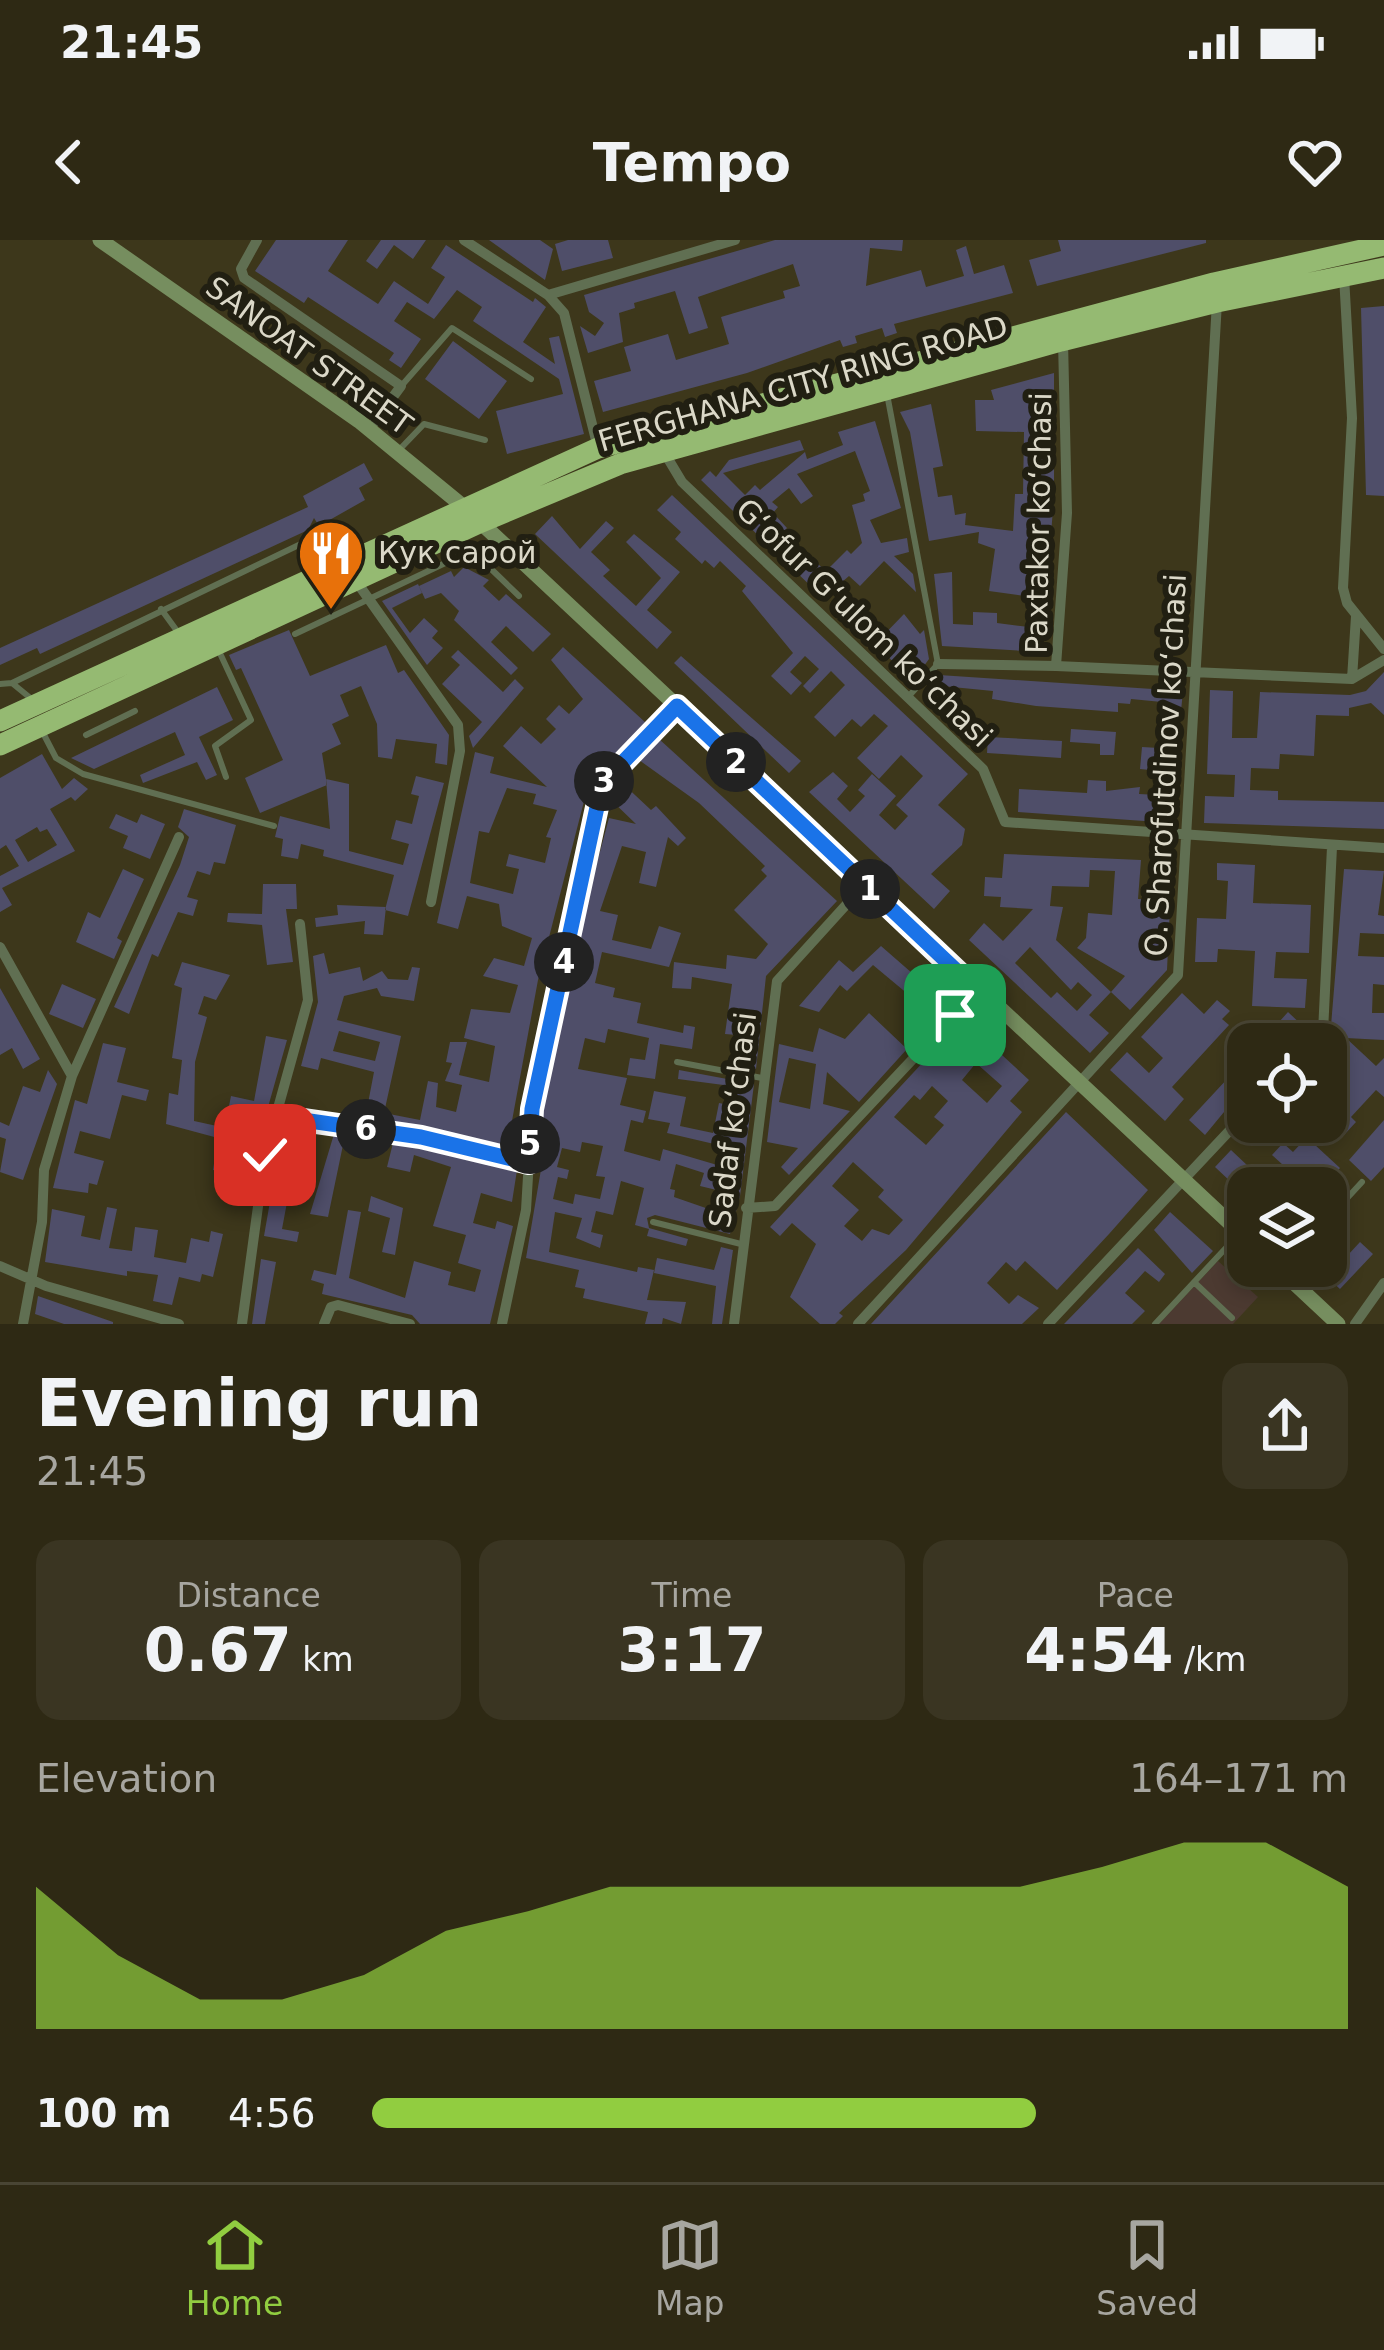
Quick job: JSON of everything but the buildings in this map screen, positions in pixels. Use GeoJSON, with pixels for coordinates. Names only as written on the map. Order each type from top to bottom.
{"type":"FeatureCollection","features":[{"type":"Feature","properties":{"kind":"highway","name":"FERGHANA CITY RING ROAD"},"geometry":{"type":"LineString","coordinates":[[0,746],[217,646],[361,590],[471,515],[598,448],[1191,289],[1384,245]]}},
{"type":"Feature","properties":{"kind":"highway","name":"FERGHANA CITY RING ROAD"},"geometry":{"type":"LineString","coordinates":[[0,721],[336,563],[471,515],[664,452],[886,388],[1216,302],[1384,268]]}},
{"type":"Feature","properties":{"kind":"main road","name":"SANOAT STREET"},"geometry":{"type":"LineString","coordinates":[[100,240],[368,431],[471,515],[1227,1220]]}},
{"type":"Feature","properties":{"kind":"main road"},"geometry":{"type":"LineString","coordinates":[[1300,1287],[1338,1324]]}},
{"type":"Feature","properties":{"kind":"street"},"geometry":{"type":"LineString","coordinates":[[257,240],[241,269],[244,278],[401,386],[368,431]]}},
{"type":"Feature","properties":{"kind":"street"},"geometry":{"type":"LineString","coordinates":[[464,240],[548,295],[564,313],[598,448]]}},
{"type":"Feature","properties":{"kind":"street"},"geometry":{"type":"LineString","coordinates":[[548,295],[735,240]]}},
{"type":"Feature","properties":{"kind":"street"},"geometry":{"type":"LineString","coordinates":[[1344,276],[1352,418],[1343,588],[1356,615],[1384,649]]}},
{"type":"Feature","properties":{"kind":"street","name":"O. Sharofutdinov koʻchasi"},"geometry":{"type":"LineString","coordinates":[[858,1324],[1178,975],[1216,302]]}},
{"type":"Feature","properties":{"kind":"street","name":"Paxtakor koʻchasi"},"geometry":{"type":"LineString","coordinates":[[1063,341],[1067,513],[1056,666],[1352,679]]}},
{"type":"Feature","properties":{"kind":"street","name":"Gʻofur Gʻulom koʻchasi"},"geometry":{"type":"LineString","coordinates":[[664,452],[682,482],[982,769],[1005,822],[1185,838],[1384,848]]}},
{"type":"Feature","properties":{"kind":"street"},"geometry":{"type":"LineString","coordinates":[[361,590],[458,725],[460,751],[431,902]]}},
{"type":"Feature","properties":{"kind":"street"},"geometry":{"type":"LineString","coordinates":[[1352,679],[1356,615]]}},
{"type":"Feature","properties":{"kind":"street"},"geometry":{"type":"LineString","coordinates":[[1352,679],[1384,660]]}},
{"type":"Feature","properties":{"kind":"street"},"geometry":{"type":"LineString","coordinates":[[938,664],[1056,666]]}},
{"type":"Feature","properties":{"kind":"street"},"geometry":{"type":"LineString","coordinates":[[502,1324],[526,1210],[532,1109],[602,784],[677,706]]}},
{"type":"Feature","properties":{"kind":"street"},"geometry":{"type":"LineString","coordinates":[[23,1324],[33,1281],[44,1170],[72,1076],[179,837]]}},
{"type":"Feature","properties":{"kind":"street"},"geometry":{"type":"LineString","coordinates":[[1323,1023],[1332,847]]}},
{"type":"Feature","properties":{"kind":"street","name":"Sadaf koʻchasi"},"geometry":{"type":"LineString","coordinates":[[734,1324],[777,980],[865,884]]}},
{"type":"Feature","properties":{"kind":"street"},"geometry":{"type":"LineString","coordinates":[[242,1324],[275,1116],[308,1000],[300,924]]}},
{"type":"Feature","properties":{"kind":"street"},"geometry":{"type":"LineString","coordinates":[[0,947],[72,1076]]}},
{"type":"Feature","properties":{"kind":"street"},"geometry":{"type":"LineString","coordinates":[[746,1208],[776,1206],[955,1015],[981,994]]}},
{"type":"Feature","properties":{"kind":"street"},"geometry":{"type":"LineString","coordinates":[[275,1116],[421,1137],[529,1163]]}},
{"type":"Feature","properties":{"kind":"street"},"geometry":{"type":"LineString","coordinates":[[1048,1324],[1227,1133]]}},
{"type":"Feature","properties":{"kind":"street"},"geometry":{"type":"LineString","coordinates":[[0,1266],[33,1281],[179,1324]]}},
{"type":"Feature","properties":{"kind":"street"},"geometry":{"type":"LineString","coordinates":[[1355,1324],[1384,1283]]}},
{"type":"Feature","properties":{"kind":"street"},"geometry":{"type":"LineString","coordinates":[[324,1324],[331,1307],[338,1305],[410,1324]]}},
{"type":"Feature","properties":{"kind":"lane"},"geometry":{"type":"LineString","coordinates":[[401,386],[452,328],[531,379]]}},
{"type":"Feature","properties":{"kind":"lane"},"geometry":{"type":"LineString","coordinates":[[886,388],[938,664],[908,698]]}},
{"type":"Feature","properties":{"kind":"lane"},"geometry":{"type":"LineString","coordinates":[[397,453],[424,424],[485,440]]}},
{"type":"Feature","properties":{"kind":"lane"},"geometry":{"type":"LineString","coordinates":[[0,684],[12,683],[305,542],[322,543],[336,563]]}},
{"type":"Feature","properties":{"kind":"lane"},"geometry":{"type":"LineString","coordinates":[[295,634],[361,590],[458,557],[487,565],[519,596]]}},
{"type":"Feature","properties":{"kind":"lane"},"geometry":{"type":"LineString","coordinates":[[161,609],[181,637]]}},
{"type":"Feature","properties":{"kind":"lane"},"geometry":{"type":"LineString","coordinates":[[217,646],[251,720],[215,746],[226,777]]}},
{"type":"Feature","properties":{"kind":"lane"},"geometry":{"type":"LineString","coordinates":[[12,683],[37,703]]}},
{"type":"Feature","properties":{"kind":"lane"},"geometry":{"type":"LineString","coordinates":[[92,703],[104,726]]}},
{"type":"Feature","properties":{"kind":"lane"},"geometry":{"type":"LineString","coordinates":[[86,735],[135,711]]}},
{"type":"Feature","properties":{"kind":"lane"},"geometry":{"type":"LineString","coordinates":[[40,727],[56,758],[83,774],[274,826]]}},
{"type":"Feature","properties":{"kind":"lane"},"geometry":{"type":"LineString","coordinates":[[677,1062],[764,1078]]}},
{"type":"Feature","properties":{"kind":"lane"},"geometry":{"type":"LineString","coordinates":[[1347,1198],[1362,1182]]}},
{"type":"Feature","properties":{"kind":"lane"},"geometry":{"type":"LineString","coordinates":[[653,1222],[741,1244]]}},
{"type":"Feature","properties":{"kind":"lane"},"geometry":{"type":"LineString","coordinates":[[1155,1324],[1227,1252]]}},
{"type":"Feature","properties":{"kind":"lane"},"geometry":{"type":"LineString","coordinates":[[1194,1282],[1232,1318]]}},
{"type":"Feature","properties":{"kind":"shaded area"},"geometry":{"type":"Polygon","coordinates":[[[1218,1261],[1227,1269],[1227,1287],[1247,1287],[1258,1297],[1233,1324],[1159,1324],[1218,1261]]]}},
{"type":"Feature","properties":{"kind":"place","name":"Кук сарой"},"geometry":{"type":"Point","coordinates":[331,612]}},
{"type":"Feature","properties":{"kind":"route"},"geometry":{"type":"LineString","coordinates":[[265,1155],[275,1116],[421,1137],[529,1163],[532,1109],[602,784],[677,706],[981,994],[955,1015]]}}]}
